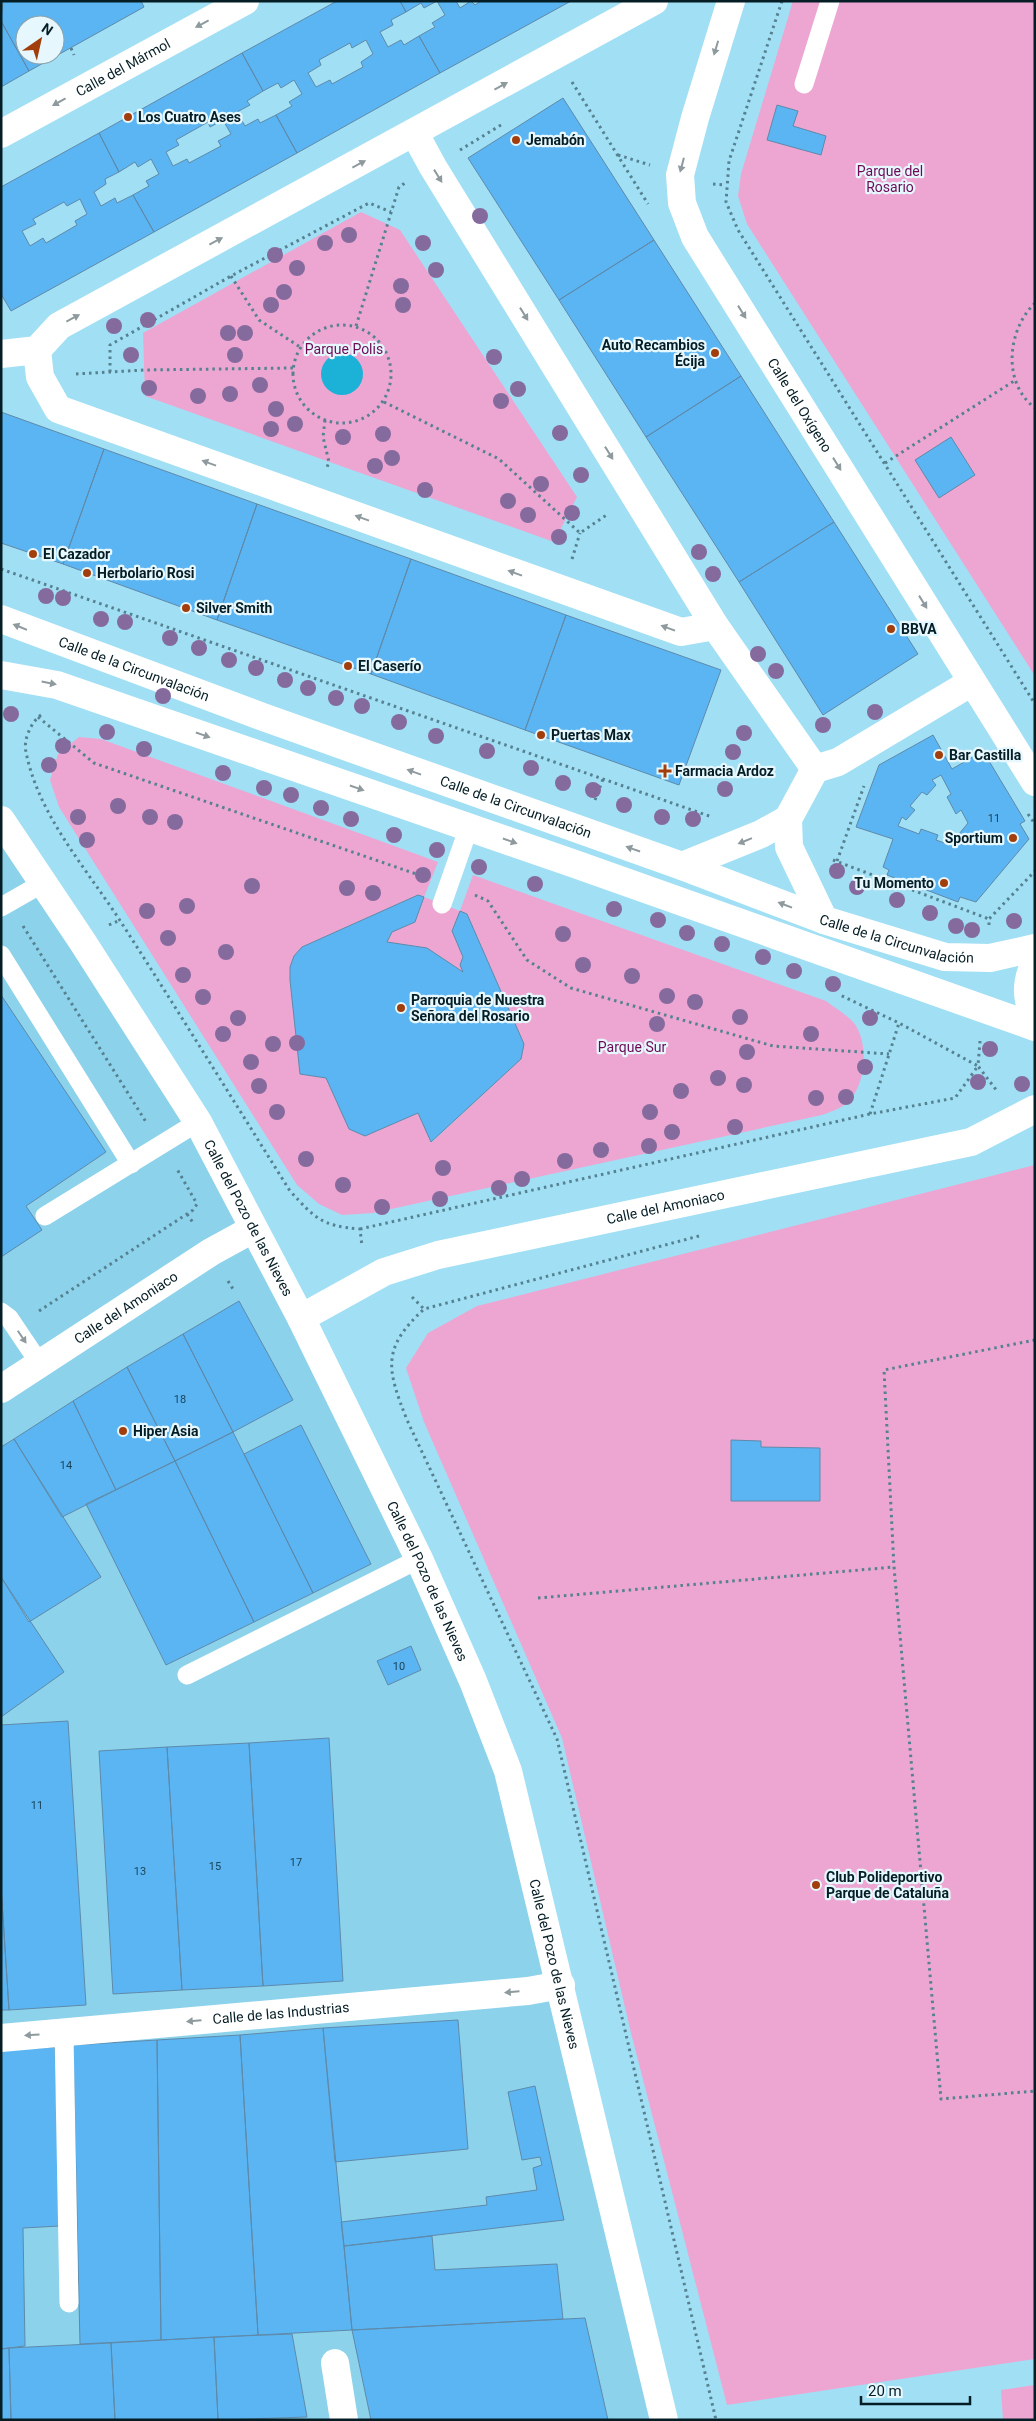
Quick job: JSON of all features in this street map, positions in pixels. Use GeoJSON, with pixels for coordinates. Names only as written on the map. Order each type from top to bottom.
{"type":"FeatureCollection","features":[{"type":"Feature","properties":{"kind":"street","name":"Calle del Mármol"},"geometry":{"type":"LineString","coordinates":[[1,134],[244,1]]}},
{"type":"Feature","properties":{"kind":"street"},"geometry":{"type":"LineString","coordinates":[[38,364],[59,326],[415,134],[654,1]]}},
{"type":"Feature","properties":{"kind":"street","name":"Calle del Oxígeno"},"geometry":{"type":"LineString","coordinates":[[731,1],[695,118],[680,175],[682,203],[695,237],[1035,782]]}},
{"type":"Feature","properties":{"kind":"street"},"geometry":{"type":"LineString","coordinates":[[415,134],[433,167],[716,626],[815,769]]}},
{"type":"Feature","properties":{"kind":"street"},"geometry":{"type":"LineString","coordinates":[[1,354],[38,364]]}},
{"type":"Feature","properties":{"kind":"street"},"geometry":{"type":"LineString","coordinates":[[38,364],[58,409],[681,632],[716,626]]}},
{"type":"Feature","properties":{"kind":"street","name":"Calle de la Circunvalación"},"geometry":{"type":"LineString","coordinates":[[1,619],[263,717],[682,866],[824,920],[945,957],[990,958],[1035,948]]}},
{"type":"Feature","properties":{"kind":"street"},"geometry":{"type":"LineString","coordinates":[[1,675],[57,685],[469,827],[1035,1028]]}},
{"type":"Feature","properties":{"kind":"street"},"geometry":{"type":"LineString","coordinates":[[824,920],[790,847],[788,819],[815,769],[838,762],[972,682]]}},
{"type":"Feature","properties":{"kind":"street"},"geometry":{"type":"LineString","coordinates":[[682,866],[761,834],[788,819]]}},
{"type":"Feature","properties":{"kind":"street","name":"Calle del Pozo de las Nieves"},"geometry":{"type":"LineString","coordinates":[[2,822],[198,1122],[301,1318],[419,1559],[473,1682],[508,1771],[664,2420]]}},
{"type":"Feature","properties":{"kind":"street"},"geometry":{"type":"LineString","coordinates":[[1035,962],[1031,971],[1027,999],[1035,1020]]}},
{"type":"Feature","properties":{"kind":"street","name":"Calle del Amoniaco"},"geometry":{"type":"LineString","coordinates":[[301,1318],[384,1272],[438,1255],[971,1142],[1035,1109]]}},
{"type":"Feature","properties":{"kind":"street","name":"Calle del Amoniaco"},"geometry":{"type":"LineString","coordinates":[[1,1389],[211,1252],[253,1229]]}},
{"type":"Feature","properties":{"kind":"street","name":"Calle de las Industrias"},"geometry":{"type":"LineString","coordinates":[[1,2038],[528,1991],[560,1985]]}},
{"type":"Feature","properties":{"kind":"street"},"geometry":{"type":"LineString","coordinates":[[335,2363],[344,2420]]}},
{"type":"Feature","properties":{"kind":"lane"},"geometry":{"type":"LineString","coordinates":[[804,84],[830,1]]}},
{"type":"Feature","properties":{"kind":"lane"},"geometry":{"type":"LineString","coordinates":[[442,904],[469,827]]}},
{"type":"Feature","properties":{"kind":"lane"},"geometry":{"type":"LineString","coordinates":[[1,907],[43,883]]}},
{"type":"Feature","properties":{"kind":"lane"},"geometry":{"type":"LineString","coordinates":[[1,955],[131,1164]]}},
{"type":"Feature","properties":{"kind":"lane"},"geometry":{"type":"LineString","coordinates":[[45,1216],[198,1122]]}},
{"type":"Feature","properties":{"kind":"lane"},"geometry":{"type":"LineString","coordinates":[[1,1312],[9,1318],[40,1364]]}},
{"type":"Feature","properties":{"kind":"lane"},"geometry":{"type":"LineString","coordinates":[[187,1676],[419,1559]]}},
{"type":"Feature","properties":{"kind":"lane"},"geometry":{"type":"LineString","coordinates":[[64,2033],[69,2303]]}},
{"type":"Feature","properties":{"kind":"path"},"geometry":{"type":"LineString","coordinates":[[782,1],[729,161],[726,202],[738,230],[1035,704]]}},
{"type":"Feature","properties":{"kind":"path"},"geometry":{"type":"LineString","coordinates":[[71,48],[74,55]]}},
{"type":"Feature","properties":{"kind":"path"},"geometry":{"type":"LineString","coordinates":[[564,86],[572,81],[648,205]]}},
{"type":"Feature","properties":{"kind":"path"},"geometry":{"type":"LineString","coordinates":[[356,326],[399,187],[506,122]]}},
{"type":"Feature","properties":{"kind":"path"},"geometry":{"type":"LineString","coordinates":[[110,372],[110,345],[231,276],[368,203],[390,212]]}},
{"type":"Feature","properties":{"kind":"path"},"geometry":{"type":"LineString","coordinates":[[231,276],[259,320],[300,347]]}},
{"type":"Feature","properties":{"kind":"path"},"geometry":{"type":"LineString","coordinates":[[1035,303],[1027,311],[1014,338],[1012,358],[1014,381],[1028,403],[1035,408]]}},
{"type":"Feature","properties":{"kind":"path"},"geometry":{"type":"LineString","coordinates":[[334,324],[356,326],[376,337],[390,356],[392,380],[384,402],[368,417],[347,423],[325,420],[306,408],[295,390],[293,368],[300,347],[314,332],[334,324]]}},
{"type":"Feature","properties":{"kind":"path"},"geometry":{"type":"LineString","coordinates":[[38,364],[110,372],[293,368]]}},
{"type":"Feature","properties":{"kind":"path"},"geometry":{"type":"LineString","coordinates":[[885,463],[1014,381]]}},
{"type":"Feature","properties":{"kind":"path"},"geometry":{"type":"LineString","coordinates":[[384,402],[499,459],[580,533],[636,497]]}},
{"type":"Feature","properties":{"kind":"path"},"geometry":{"type":"LineString","coordinates":[[315,502],[329,462],[322,437],[325,420]]}},
{"type":"Feature","properties":{"kind":"path"},"geometry":{"type":"LineString","coordinates":[[1,569],[714,818]]}},
{"type":"Feature","properties":{"kind":"path"},"geometry":{"type":"LineString","coordinates":[[43,713],[29,731],[25,750],[36,784],[53,819],[120,920],[290,1191],[312,1215],[336,1227],[360,1230],[870,1114],[954,1098],[978,1066],[899,1023],[839,995]]}},
{"type":"Feature","properties":{"kind":"path"},"geometry":{"type":"LineString","coordinates":[[1024,808],[1035,824]]}},
{"type":"Feature","properties":{"kind":"path"},"geometry":{"type":"LineString","coordinates":[[790,847],[837,861],[989,919]]}},
{"type":"Feature","properties":{"kind":"path"},"geometry":{"type":"LineString","coordinates":[[870,1114],[899,1023]]}},
{"type":"Feature","properties":{"kind":"path"},"geometry":{"type":"LineString","coordinates":[[360,1230],[361,1245],[384,1272],[424,1309]]}},
{"type":"Feature","properties":{"kind":"path"},"geometry":{"type":"LineString","coordinates":[[700,1236],[424,1309],[405,1327],[394,1344],[391,1364],[395,1389],[407,1420],[557,1739],[716,2420]]}},
{"type":"Feature","properties":{"kind":"path"},"geometry":{"type":"LineString","coordinates":[[1035,1340],[884,1370],[894,1567],[941,2099],[1035,2091]]}},
{"type":"Feature","properties":{"kind":"path"},"geometry":{"type":"LineString","coordinates":[[538,1598],[894,1567]]}},
{"type":"Feature","properties":{"kind":"shaded area"},"geometry":{"type":"Polygon","coordinates":[[[346,353],[354,356],[360,362],[363,374],[360,386],[354,392],[338,395],[330,392],[324,386],[321,370],[324,362],[330,356],[346,353]]]}},
{"type":"Feature","properties":{"kind":"shaded area"},"geometry":{"type":"Polygon","coordinates":[[[1,824],[198,1122],[473,1681],[664,2420],[1,2420],[1,824]]]}},
{"type":"Feature","properties":{"kind":"green space","name":"Parque del Rosario"},"geometry":{"type":"Polygon","coordinates":[[[793,1],[1035,1],[1035,676],[747,224],[738,196],[741,174],[793,1]]]}},
{"type":"Feature","properties":{"kind":"green space","name":"Parque Polis"},"geometry":{"type":"Polygon","coordinates":[[[361,212],[400,230],[577,497],[554,542],[145,396],[143,333],[361,212]]]}},
{"type":"Feature","properties":{"kind":"green space","name":"Parque Sur"},"geometry":{"type":"Polygon","coordinates":[[[79,737],[101,739],[438,862],[424,897],[460,911],[473,875],[826,1001],[851,1020],[859,1032],[864,1054],[861,1078],[857,1089],[844,1105],[822,1115],[373,1213],[342,1215],[319,1204],[297,1185],[59,807],[50,780],[58,754],[79,737]],[[418,895],[302,947],[291,966],[290,980],[300,1074],[326,1078],[349,1129],[365,1136],[418,1113],[432,1142],[521,1059],[524,1044],[467,914],[460,912],[463,972],[427,948],[387,942],[392,932],[415,922],[424,898],[418,895]]]}},
{"type":"Feature","properties":{"kind":"green space","name":"Club Polideportivo Parque de Cataluña"},"geometry":{"type":"Polygon","coordinates":[[[1035,1165],[1035,2359],[727,2405],[631,2033],[562,1738],[424,1422],[406,1368],[428,1333],[477,1306],[1035,1165]]]}},
{"type":"Feature","properties":{"kind":"green space"},"geometry":{"type":"Polygon","coordinates":[[[1035,2385],[1035,2420],[1003,2420],[1001,2390],[1035,2385]]]}},
{"type":"Feature","properties":{"kind":"building"},"geometry":{"type":"Polygon","coordinates":[[[3,1],[141,1],[144,7],[65,51],[65,15],[15,15],[15,46],[1,21],[3,1]]]}},
{"type":"Feature","properties":{"kind":"building"},"geometry":{"type":"Polygon","coordinates":[[[337,1],[400,1],[406,12],[391,20],[393,25],[380,32],[388,47],[401,40],[404,45],[419,36],[440,73],[297,153],[276,115],[292,106],[289,102],[302,94],[294,80],[281,88],[278,83],[263,91],[242,53],[337,1]],[[366,40],[352,48],[350,43],[319,60],[321,65],[308,73],[316,87],[330,80],[332,84],[363,67],[361,62],[373,54],[366,40]]]}},
{"type":"Feature","properties":{"kind":"building"},"geometry":{"type":"Polygon","coordinates":[[[400,1],[437,1],[424,8],[421,3],[406,12],[400,1]]]}},
{"type":"Feature","properties":{"kind":"building"},"geometry":{"type":"Polygon","coordinates":[[[437,1],[456,1],[460,8],[471,1],[475,5],[481,1],[571,1],[440,73],[419,36],[435,27],[432,23],[445,15],[437,1]]]}},
{"type":"Feature","properties":{"kind":"building"},"geometry":{"type":"Polygon","coordinates":[[[1,21],[15,46],[15,65],[26,65],[29,71],[1,87],[1,21]]]}},
{"type":"Feature","properties":{"kind":"building"},"geometry":{"type":"Polygon","coordinates":[[[242,53],[263,91],[247,101],[250,105],[237,112],[245,126],[258,119],[260,123],[276,115],[297,153],[154,232],[133,195],[149,186],[146,181],[159,174],[151,159],[138,167],[135,162],[119,172],[99,133],[242,53]],[[223,120],[210,127],[208,122],[176,140],[179,145],[166,152],[173,166],[187,159],[189,163],[221,146],[218,141],[231,134],[223,120]]]}},
{"type":"Feature","properties":{"kind":"building"},"geometry":{"type":"Polygon","coordinates":[[[26,65],[40,65],[29,71],[26,65]]]}},
{"type":"Feature","properties":{"kind":"building"},"geometry":{"type":"Polygon","coordinates":[[[563,98],[654,240],[559,300],[468,158],[563,98]]]}},
{"type":"Feature","properties":{"kind":"building"},"geometry":{"type":"Polygon","coordinates":[[[777,105],[798,111],[793,126],[826,136],[821,155],[767,140],[777,105]]]}},
{"type":"Feature","properties":{"kind":"building"},"geometry":{"type":"Polygon","coordinates":[[[99,133],[119,172],[105,179],[106,184],[94,192],[101,206],[115,198],[117,203],[133,195],[154,232],[11,311],[1,294],[1,187],[99,133]],[[80,199],[67,206],[64,202],[33,219],[36,224],[22,231],[30,246],[43,238],[46,243],[77,225],[75,221],[87,214],[80,199]]]}},
{"type":"Feature","properties":{"kind":"building"},"geometry":{"type":"Polygon","coordinates":[[[654,240],[741,376],[646,437],[559,300],[654,240]]]}},
{"type":"Feature","properties":{"kind":"building"},"geometry":{"type":"Polygon","coordinates":[[[741,376],[834,522],[739,582],[646,437],[741,376]]]}},
{"type":"Feature","properties":{"kind":"building"},"geometry":{"type":"Polygon","coordinates":[[[1,412],[104,449],[63,564],[1,543],[1,412]]]}},
{"type":"Feature","properties":{"kind":"building"},"geometry":{"type":"Polygon","coordinates":[[[951,437],[975,475],[939,498],[915,460],[951,437]]]}},
{"type":"Feature","properties":{"kind":"building"},"geometry":{"type":"Polygon","coordinates":[[[104,449],[257,504],[217,620],[63,564],[104,449]]]}},
{"type":"Feature","properties":{"kind":"building"},"geometry":{"type":"Polygon","coordinates":[[[257,504],[411,559],[371,674],[217,620],[257,504]]]}},
{"type":"Feature","properties":{"kind":"building"},"geometry":{"type":"Polygon","coordinates":[[[834,522],[918,654],[823,715],[739,582],[834,522]]]}},
{"type":"Feature","properties":{"kind":"building"},"geometry":{"type":"Polygon","coordinates":[[[411,559],[566,615],[525,730],[371,674],[411,559]]]}},
{"type":"Feature","properties":{"kind":"building"},"geometry":{"type":"Polygon","coordinates":[[[566,615],[721,670],[679,785],[525,730],[566,615]]]}},
{"type":"Feature","properties":{"kind":"building"},"geometry":{"type":"Polygon","coordinates":[[[933,735],[952,769],[978,754],[982,759],[986,756],[1025,821],[1020,824],[1029,839],[976,902],[960,897],[958,902],[887,875],[889,870],[883,867],[893,839],[856,827],[879,765],[933,735]],[[941,775],[932,780],[936,785],[927,795],[922,792],[910,806],[915,810],[906,820],[902,817],[898,826],[919,834],[921,829],[938,835],[936,840],[950,845],[968,823],[961,810],[956,814],[947,797],[951,794],[941,775]]]}},
{"type":"Feature","properties":{"kind":"building","name":"Parroquia de Nuestra Señora del Rosario"},"geometry":{"type":"Polygon","coordinates":[[[418,895],[424,897],[415,922],[392,932],[387,942],[427,948],[463,972],[460,965],[463,957],[452,931],[460,911],[467,914],[524,1044],[521,1059],[431,1142],[418,1113],[365,1136],[349,1129],[326,1078],[300,1074],[290,980],[290,967],[294,956],[302,947],[418,895]]]}},
{"type":"Feature","properties":{"kind":"building"},"geometry":{"type":"Polygon","coordinates":[[[1,995],[106,1152],[26,1206],[42,1230],[1,1257],[1,995]]]}},
{"type":"Feature","properties":{"kind":"building"},"geometry":{"type":"Polygon","coordinates":[[[239,1301],[293,1400],[233,1432],[183,1334],[239,1301]]]}},
{"type":"Feature","properties":{"kind":"building"},"geometry":{"type":"Polygon","coordinates":[[[183,1334],[233,1432],[175,1461],[127,1367],[183,1334]]]}},
{"type":"Feature","properties":{"kind":"building","name":"Hiper Asia"},"geometry":{"type":"Polygon","coordinates":[[[127,1367],[175,1461],[116,1490],[73,1401],[127,1367]]]}},
{"type":"Feature","properties":{"kind":"building"},"geometry":{"type":"Polygon","coordinates":[[[73,1401],[116,1490],[62,1517],[14,1439],[73,1401]]]}},
{"type":"Feature","properties":{"kind":"building"},"geometry":{"type":"Polygon","coordinates":[[[301,1425],[371,1564],[313,1593],[244,1454],[301,1425]]]}},
{"type":"Feature","properties":{"kind":"building"},"geometry":{"type":"Polygon","coordinates":[[[233,1432],[313,1593],[254,1622],[175,1461],[233,1432]]]}},
{"type":"Feature","properties":{"kind":"building"},"geometry":{"type":"Polygon","coordinates":[[[14,1439],[101,1577],[29,1622],[1,1577],[1,1447],[14,1439]]]}},
{"type":"Feature","properties":{"kind":"building"},"geometry":{"type":"Polygon","coordinates":[[[731,1440],[761,1441],[761,1447],[820,1448],[820,1501],[731,1501],[731,1440]]]}},
{"type":"Feature","properties":{"kind":"building"},"geometry":{"type":"Polygon","coordinates":[[[175,1461],[254,1622],[166,1665],[86,1504],[175,1461]]]}},
{"type":"Feature","properties":{"kind":"building"},"geometry":{"type":"Polygon","coordinates":[[[1,1577],[64,1672],[1,1717],[1,1577]]]}},
{"type":"Feature","properties":{"kind":"building"},"geometry":{"type":"Polygon","coordinates":[[[411,1646],[421,1670],[388,1685],[377,1661],[411,1646]]]}},
{"type":"Feature","properties":{"kind":"building"},"geometry":{"type":"Polygon","coordinates":[[[68,1721],[86,2005],[9,2010],[1,1886],[1,1725],[68,1721]]]}},
{"type":"Feature","properties":{"kind":"building"},"geometry":{"type":"Polygon","coordinates":[[[329,1738],[343,1981],[263,1986],[249,1743],[329,1738]]]}},
{"type":"Feature","properties":{"kind":"building"},"geometry":{"type":"Polygon","coordinates":[[[249,1743],[263,1986],[182,1990],[167,1747],[249,1743]]]}},
{"type":"Feature","properties":{"kind":"building"},"geometry":{"type":"Polygon","coordinates":[[[167,1747],[182,1990],[113,1994],[99,1751],[167,1747]]]}},
{"type":"Feature","properties":{"kind":"building"},"geometry":{"type":"Polygon","coordinates":[[[1,1886],[9,2010],[1,2010],[1,1886]]]}},
{"type":"Feature","properties":{"kind":"building"},"geometry":{"type":"Polygon","coordinates":[[[458,2020],[468,2149],[335,2162],[323,2028],[458,2020]]]}},
{"type":"Feature","properties":{"kind":"building"},"geometry":{"type":"Polygon","coordinates":[[[323,2028],[352,2330],[258,2335],[240,2035],[323,2028]]]}},
{"type":"Feature","properties":{"kind":"building"},"geometry":{"type":"Polygon","coordinates":[[[240,2035],[258,2335],[161,2340],[157,2040],[240,2035]]]}},
{"type":"Feature","properties":{"kind":"building"},"geometry":{"type":"Polygon","coordinates":[[[157,2040],[161,2340],[80,2344],[73,2045],[157,2040]]]}},
{"type":"Feature","properties":{"kind":"building"},"geometry":{"type":"Polygon","coordinates":[[[55,2047],[60,2226],[23,2228],[25,2346],[1,2349],[1,2050],[55,2047]]]}},
{"type":"Feature","properties":{"kind":"building"},"geometry":{"type":"Polygon","coordinates":[[[535,2086],[564,2220],[344,2246],[341,2222],[487,2205],[486,2197],[537,2190],[533,2168],[542,2165],[540,2157],[522,2160],[508,2092],[535,2086]]]}},
{"type":"Feature","properties":{"kind":"building"},"geometry":{"type":"Polygon","coordinates":[[[432,2236],[435,2270],[557,2264],[563,2319],[352,2330],[344,2246],[432,2236]]]}},
{"type":"Feature","properties":{"kind":"building"},"geometry":{"type":"Polygon","coordinates":[[[585,2318],[608,2420],[371,2420],[352,2330],[585,2318]]]}},
{"type":"Feature","properties":{"kind":"building"},"geometry":{"type":"Polygon","coordinates":[[[292,2334],[307,2417],[218,2420],[214,2337],[292,2334]]]}},
{"type":"Feature","properties":{"kind":"building"},"geometry":{"type":"Polygon","coordinates":[[[214,2337],[218,2420],[115,2420],[111,2343],[214,2337]]]}},
{"type":"Feature","properties":{"kind":"building"},"geometry":{"type":"Polygon","coordinates":[[[111,2343],[115,2420],[11,2420],[9,2348],[111,2343]]]}},
{"type":"Feature","properties":{"kind":"building"},"geometry":{"type":"Polygon","coordinates":[[[9,2348],[11,2420],[1,2420],[1,2349],[9,2348]]]}},
{"type":"Feature","properties":{"kind":"place","name":"Los Cuatro Ases"},"geometry":{"type":"Point","coordinates":[128,117]}},
{"type":"Feature","properties":{"kind":"place","name":"Jemabón"},"geometry":{"type":"Point","coordinates":[516,140]}},
{"type":"Feature","properties":{"kind":"place","name":"Auto Recambios Écija"},"geometry":{"type":"Point","coordinates":[715,353]}},
{"type":"Feature","properties":{"kind":"place","name":"El Cazador"},"geometry":{"type":"Point","coordinates":[33,554]}},
{"type":"Feature","properties":{"kind":"place","name":"Herbolario Rosi"},"geometry":{"type":"Point","coordinates":[87,573]}},
{"type":"Feature","properties":{"kind":"place","name":"Silver Smith"},"geometry":{"type":"Point","coordinates":[186,608]}},
{"type":"Feature","properties":{"kind":"place","name":"BBVA"},"geometry":{"type":"Point","coordinates":[891,629]}},
{"type":"Feature","properties":{"kind":"place","name":"El Caserío"},"geometry":{"type":"Point","coordinates":[348,666]}},
{"type":"Feature","properties":{"kind":"place","name":"Puertas Max"},"geometry":{"type":"Point","coordinates":[541,735]}},
{"type":"Feature","properties":{"kind":"place","name":"Bar Castilla"},"geometry":{"type":"Point","coordinates":[939,755]}},
{"type":"Feature","properties":{"kind":"place","name":"Farmacia Ardoz"},"geometry":{"type":"Point","coordinates":[665,771]}},
{"type":"Feature","properties":{"kind":"place","name":"Sportium"},"geometry":{"type":"Point","coordinates":[1013,838]}},
{"type":"Feature","properties":{"kind":"place","name":"Tu Momento"},"geometry":{"type":"Point","coordinates":[944,883]}},
{"type":"Feature","properties":{"kind":"place","name":"Parroquia de Nuestra Señora del Rosario"},"geometry":{"type":"Point","coordinates":[401,1008]}},
{"type":"Feature","properties":{"kind":"place","name":"Hiper Asia"},"geometry":{"type":"Point","coordinates":[123,1431]}},
{"type":"Feature","properties":{"kind":"place","name":"Club Polideportivo Parque de Cataluña"},"geometry":{"type":"Point","coordinates":[816,1885]}}]}
